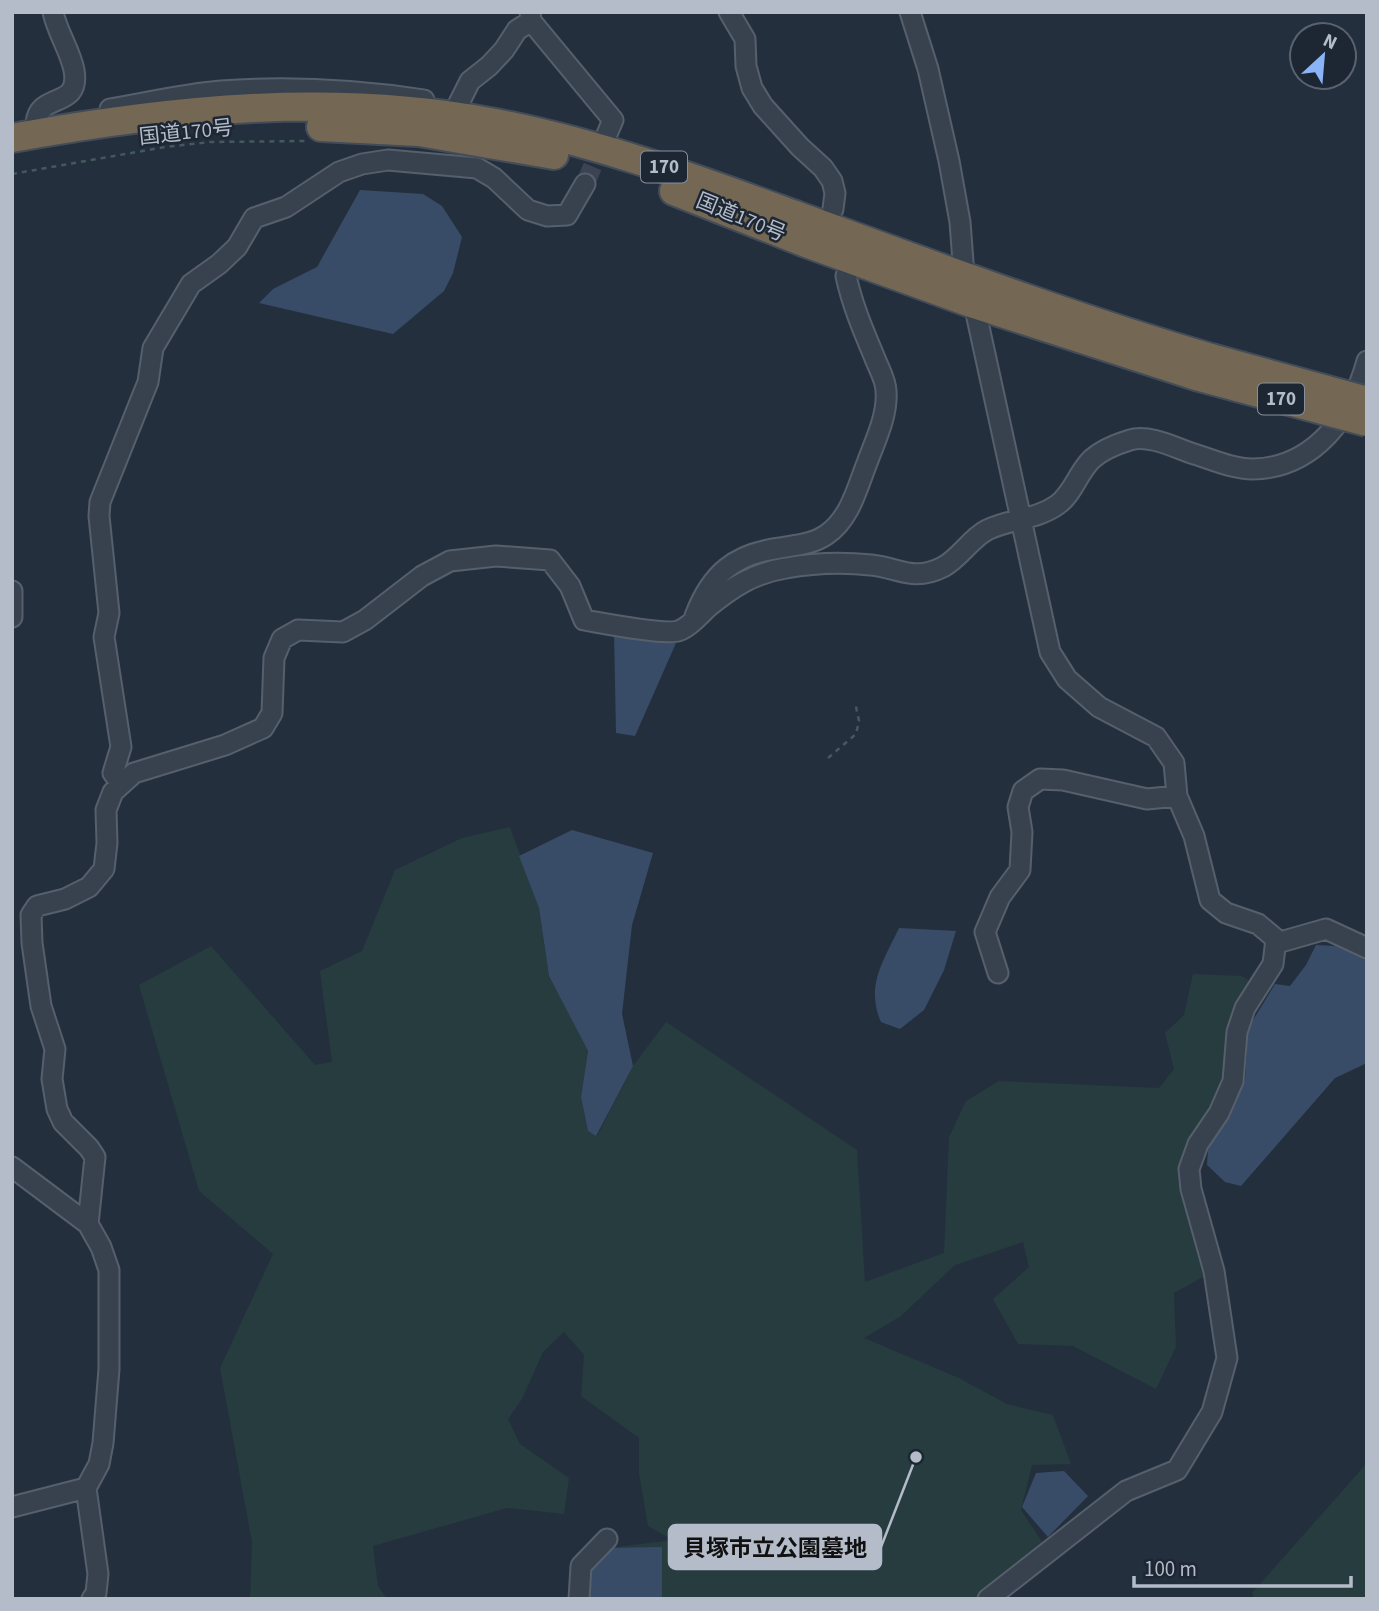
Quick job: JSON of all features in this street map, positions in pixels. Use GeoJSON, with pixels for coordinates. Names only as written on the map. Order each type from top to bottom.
{"type":"FeatureCollection","features":[{"type":"Feature","properties":{"kind":"highway","name":"国道170号"},"geometry":{"type":"LineString","coordinates":[[12,158],[94,133],[252,107],[402,111],[492,122],[550,135],[664,167],[964,275],[1203,367],[1367,422]]}},
{"type":"Feature","properties":{"kind":"highway","name":"国道170号"},"geometry":{"type":"LineString","coordinates":[[12,138],[301,125],[419,132],[546,152],[675,191],[806,243],[974,304],[1203,367],[1367,401]]}},
{"type":"Feature","properties":{"kind":"street"},"geometry":{"type":"LineString","coordinates":[[36,123],[36,114],[42,105],[63,99],[74,86],[74,71],[52,12]]}},
{"type":"Feature","properties":{"kind":"street"},"geometry":{"type":"LineString","coordinates":[[729,12],[745,39],[746,66],[752,88],[763,106],[823,168],[832,181],[835,194],[833,209]]}},
{"type":"Feature","properties":{"kind":"street"},"geometry":{"type":"LineString","coordinates":[[910,12],[928,69],[949,161],[960,222],[964,275],[974,304],[1050,652],[1067,678],[1099,707],[1156,737],[1174,763],[1177,796],[1194,836],[1210,900],[1226,913],[1258,924],[1276,939],[1277,943],[1326,929],[1367,948]]}},
{"type":"Feature","properties":{"kind":"street"},"geometry":{"type":"LineString","coordinates":[[457,107],[470,81],[489,66],[517,30],[531,17],[614,120],[607,134]]}},
{"type":"Feature","properties":{"kind":"street"},"geometry":{"type":"LineString","coordinates":[[12,128],[168,98],[221,91],[300,89],[367,92],[449,104],[492,122]]}},
{"type":"Feature","properties":{"kind":"street"},"geometry":{"type":"LineString","coordinates":[[121,784],[113,773],[121,747],[104,637],[108,612],[100,502],[148,382],[153,348],[191,284],[237,247],[254,218],[286,207],[339,172],[362,164],[388,160],[477,168],[495,178],[528,210],[547,216],[567,215],[585,184]]}},
{"type":"Feature","properties":{"kind":"street"},"geometry":{"type":"LineString","coordinates":[[694,619],[714,579],[732,563],[746,555],[767,549],[806,544],[825,536],[840,523],[850,507],[877,435],[886,404],[886,388],[851,301],[846,276]]}},
{"type":"Feature","properties":{"kind":"street"},"geometry":{"type":"LineString","coordinates":[[88,1224],[95,1157],[63,1122],[57,1109],[52,1079],[55,1049],[41,1006],[31,915],[37,906],[65,899],[89,887],[104,869],[107,843],[106,810],[113,792],[134,773],[225,745],[263,728],[272,713],[274,658],[282,639],[298,630],[343,632],[365,620],[422,576],[450,561],[496,556],[550,559],[570,586],[583,620],[679,631],[747,578],[786,568],[827,564],[873,565],[913,575],[930,573],[947,565],[964,552],[984,531],[1022,520],[1058,505],[1093,458],[1135,438],[1156,441],[1227,465],[1251,469],[1277,466],[1296,459],[1320,444],[1332,432],[1350,404],[1367,361]]}},
{"type":"Feature","properties":{"kind":"street"},"geometry":{"type":"LineString","coordinates":[[12,591],[12,617]]}},
{"type":"Feature","properties":{"kind":"street"},"geometry":{"type":"LineString","coordinates":[[998,973],[985,932],[1000,897],[1020,870],[1022,832],[1018,807],[1023,791],[1040,779],[1063,780],[1147,799],[1177,796]]}},
{"type":"Feature","properties":{"kind":"street"},"geometry":{"type":"LineString","coordinates":[[988,1599],[1126,1491],[1177,1470],[1212,1412],[1227,1358],[1214,1271],[1191,1189],[1189,1169],[1198,1144],[1219,1113],[1233,1081],[1237,1032],[1244,1008],[1273,964],[1276,939]]}},
{"type":"Feature","properties":{"kind":"street"},"geometry":{"type":"LineString","coordinates":[[12,1167],[88,1224],[101,1247],[109,1270],[109,1369],[99,1464],[86,1488],[98,1574],[93,1599]]}},
{"type":"Feature","properties":{"kind":"street"},"geometry":{"type":"LineString","coordinates":[[12,1507],[86,1488]]}},
{"type":"Feature","properties":{"kind":"street"},"geometry":{"type":"LineString","coordinates":[[579,1599],[581,1566],[607,1539]]}},
{"type":"Feature","properties":{"kind":"path"},"geometry":{"type":"LineString","coordinates":[[12,174],[165,147],[210,142],[315,141]]}},
{"type":"Feature","properties":{"kind":"path"},"geometry":{"type":"LineString","coordinates":[[828,758],[856,734],[859,721],[855,702]]}},
{"type":"Feature","properties":{"kind":"green space"},"geometry":{"type":"Polygon","coordinates":[[[510,827],[539,908],[549,976],[588,1051],[581,1097],[588,1131],[597,1136],[633,1066],[666,1022],[857,1150],[865,1282],[944,1253],[949,1137],[966,1101],[999,1081],[1159,1088],[1174,1069],[1165,1033],[1184,1015],[1193,974],[1242,976],[1250,981],[1225,1040],[1233,1081],[1189,1169],[1214,1271],[1174,1293],[1176,1347],[1156,1389],[1073,1346],[1018,1344],[993,1299],[1029,1267],[1023,1242],[955,1265],[901,1316],[864,1338],[959,1378],[1007,1404],[1053,1415],[1071,1464],[1032,1465],[1021,1510],[1043,1543],[988,1599],[586,1599],[608,1548],[673,1540],[648,1526],[639,1473],[639,1438],[581,1396],[584,1355],[564,1332],[543,1352],[522,1399],[508,1419],[520,1444],[569,1478],[564,1514],[507,1508],[373,1546],[378,1586],[387,1599],[250,1599],[252,1542],[220,1368],[273,1254],[199,1191],[139,985],[211,946],[315,1065],[332,1062],[320,971],[362,951],[395,870],[462,838],[510,827]]]}},
{"type":"Feature","properties":{"kind":"green space"},"geometry":{"type":"Polygon","coordinates":[[[1367,1463],[1367,1599],[1254,1599],[1252,1593],[1367,1463]]]}},
{"type":"Feature","properties":{"kind":"water"},"geometry":{"type":"Polygon","coordinates":[[[360,190],[423,194],[442,206],[462,237],[453,273],[444,291],[393,334],[259,303],[273,289],[317,267],[360,190]]]}},
{"type":"Feature","properties":{"kind":"water"},"geometry":{"type":"Polygon","coordinates":[[[614,631],[676,643],[635,736],[616,733],[614,631]]]}},
{"type":"Feature","properties":{"kind":"water"},"geometry":{"type":"Polygon","coordinates":[[[572,830],[653,853],[632,925],[622,1014],[633,1066],[596,1136],[588,1131],[581,1097],[588,1051],[549,976],[539,908],[519,856],[572,830]]]}},
{"type":"Feature","properties":{"kind":"water"},"geometry":{"type":"Polygon","coordinates":[[[899,928],[956,931],[944,970],[924,1010],[900,1029],[881,1022],[875,997],[882,962],[899,928]]]}},
{"type":"Feature","properties":{"kind":"water"},"geometry":{"type":"Polygon","coordinates":[[[1316,945],[1335,946],[1367,959],[1367,1063],[1335,1078],[1241,1186],[1225,1182],[1207,1165],[1208,1150],[1245,1079],[1247,1049],[1244,1035],[1275,984],[1290,986],[1306,965],[1316,945]]]}},
{"type":"Feature","properties":{"kind":"water"},"geometry":{"type":"Polygon","coordinates":[[[1064,1471],[1088,1496],[1048,1537],[1022,1507],[1036,1473],[1064,1471]]]}},
{"type":"Feature","properties":{"kind":"water"},"geometry":{"type":"Polygon","coordinates":[[[662,1547],[662,1599],[587,1599],[588,1573],[608,1548],[662,1547]]]}},
{"type":"Feature","properties":{"kind":"tunnel"},"geometry":{"type":"LineString","coordinates":[[585,184],[605,138]]}},
{"type":"Feature","properties":{"kind":"place","name":"貝塚市立公園墓地"},"geometry":{"type":"Point","coordinates":[916,1457]}}]}
